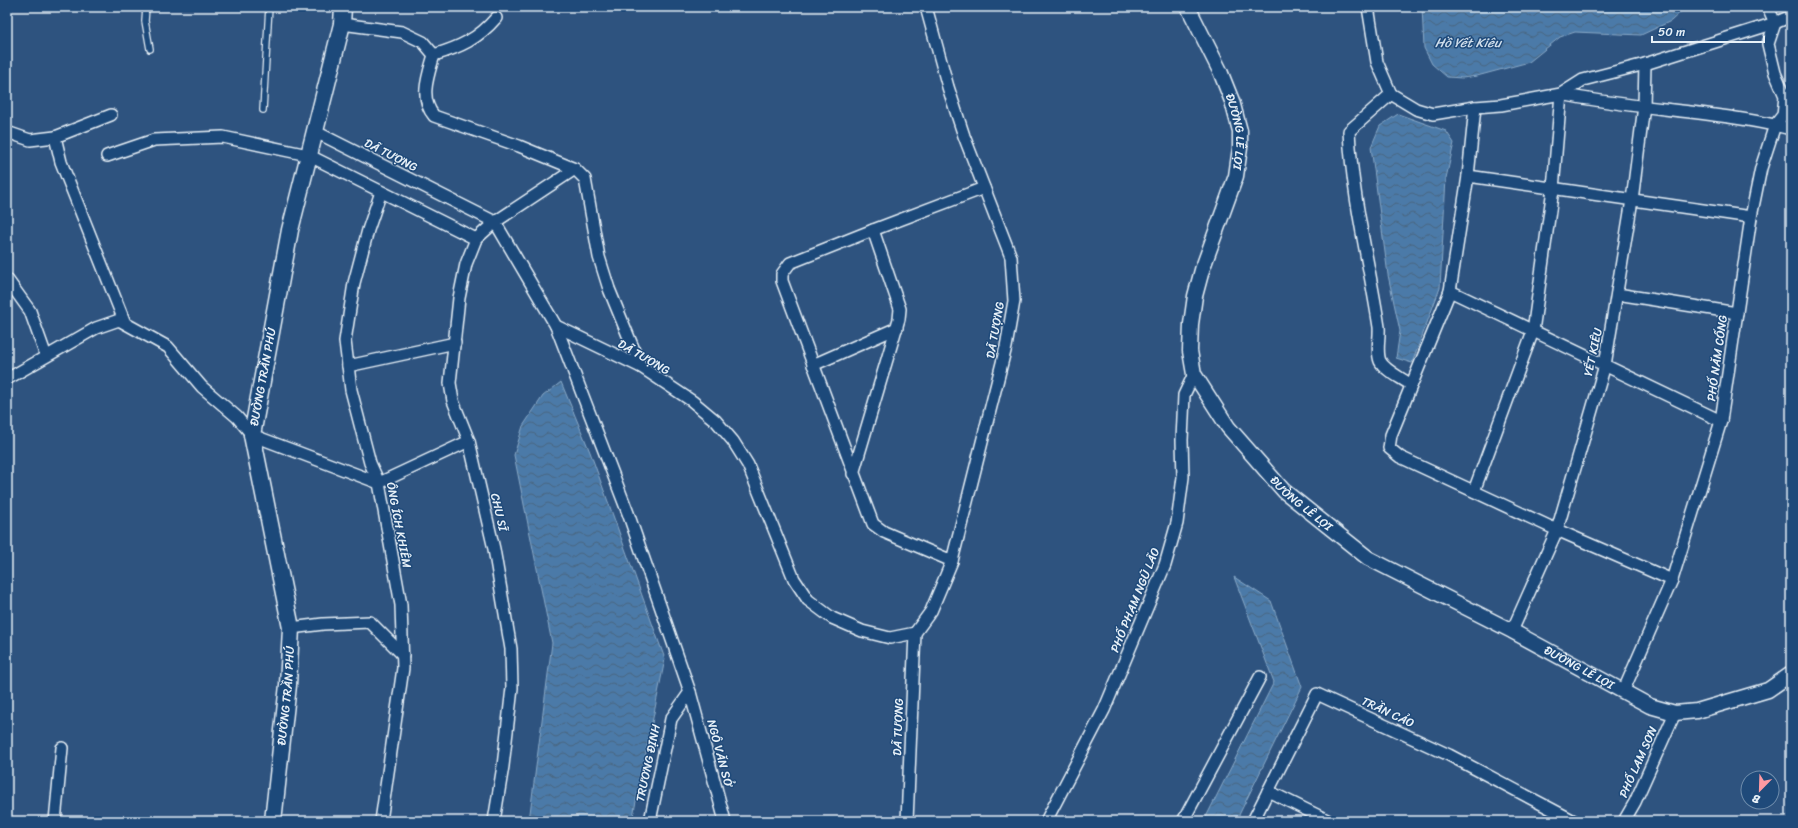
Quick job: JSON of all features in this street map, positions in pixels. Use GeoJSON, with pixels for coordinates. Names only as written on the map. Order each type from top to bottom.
{"type":"FeatureCollection","features":[{"type":"Feature","properties":{"kind":"main road","name":"ĐƯỜNG TRẦN PHÚ"},"geometry":{"type":"LineString","coordinates":[[273,821],[288,685],[291,628],[252,435],[290,230],[342,24],[343,7]]}},
{"type":"Feature","properties":{"kind":"street","name":"DÃ TƯỢNG"},"geometry":{"type":"LineString","coordinates":[[907,821],[915,633],[931,612],[952,561],[1006,347],[1014,301],[1011,256],[964,136],[948,87],[926,7]]}},
{"type":"Feature","properties":{"kind":"street","name":"ĐƯỜNG LÊ LỢI"},"geometry":{"type":"LineString","coordinates":[[1188,7],[1220,71],[1232,101],[1240,137],[1236,176],[1202,270],[1195,296],[1191,324],[1190,351],[1194,374],[1228,427],[1284,492],[1368,558],[1512,631],[1650,706],[1675,713],[1697,712],[1768,690],[1791,674]]}},
{"type":"Feature","properties":{"kind":"street"},"geometry":{"type":"LineString","coordinates":[[1368,7],[1378,62],[1391,94],[1416,109],[1433,114],[1475,107],[1501,105],[1561,94],[1591,100],[1775,125],[1791,129]]}},
{"type":"Feature","properties":{"kind":"street"},"geometry":{"type":"LineString","coordinates":[[1768,7],[1775,23]]}},
{"type":"Feature","properties":{"kind":"street"},"geometry":{"type":"LineString","coordinates":[[1561,94],[1583,80],[1645,64],[1775,23],[1791,16]]}},
{"type":"Feature","properties":{"kind":"street"},"geometry":{"type":"LineString","coordinates":[[434,55],[460,46],[471,40],[484,32],[496,18]]}},
{"type":"Feature","properties":{"kind":"street","name":"PHỐ NĂM CỐNG"},"geometry":{"type":"LineString","coordinates":[[1623,692],[1672,580],[1721,421],[1751,217],[1761,168],[1775,125],[1787,114],[1785,96],[1776,73],[1768,44],[1775,23]]}},
{"type":"Feature","properties":{"kind":"street"},"geometry":{"type":"LineString","coordinates":[[342,24],[402,32],[423,42],[434,55]]}},
{"type":"Feature","properties":{"kind":"street"},"geometry":{"type":"LineString","coordinates":[[434,55],[426,86],[426,100],[428,109],[434,116],[519,146],[575,169],[585,179],[599,258],[609,289],[641,367]]}},
{"type":"Feature","properties":{"kind":"street","name":"YẾT KIÊU"},"geometry":{"type":"LineString","coordinates":[[1512,631],[1557,530],[1605,366],[1632,200],[1644,106],[1645,64]]}},
{"type":"Feature","properties":{"kind":"street"},"geometry":{"type":"LineString","coordinates":[[1391,94],[1349,131],[1349,146],[1352,173],[1379,328],[1379,358],[1384,366],[1411,385]]}},
{"type":"Feature","properties":{"kind":"street"},"geometry":{"type":"LineString","coordinates":[[1474,491],[1533,331],[1553,189],[1561,94]]}},
{"type":"Feature","properties":{"kind":"street"},"geometry":{"type":"LineString","coordinates":[[1475,107],[1468,176],[1450,291],[1411,385],[1392,435],[1389,448],[1400,457],[1557,530],[1672,580]]}},
{"type":"Feature","properties":{"kind":"street"},"geometry":{"type":"LineString","coordinates":[[7,132],[30,140],[55,137],[111,115]]}},
{"type":"Feature","properties":{"kind":"street","name":"DÃ TƯỢNG"},"geometry":{"type":"LineString","coordinates":[[314,131],[495,222]]}},
{"type":"Feature","properties":{"kind":"street"},"geometry":{"type":"LineString","coordinates":[[55,137],[61,162],[125,323]]}},
{"type":"Feature","properties":{"kind":"street"},"geometry":{"type":"LineString","coordinates":[[107,156],[154,140],[223,137],[308,155],[476,239]]}},
{"type":"Feature","properties":{"kind":"street","name":"CHU SĨ"},"geometry":{"type":"LineString","coordinates":[[494,821],[503,766],[512,688],[511,650],[494,549],[470,441],[453,401],[450,383],[461,282],[466,264],[476,239],[495,222],[575,169]]}},
{"type":"Feature","properties":{"kind":"street"},"geometry":{"type":"LineString","coordinates":[[1468,176],[1751,217]]}},
{"type":"Feature","properties":{"kind":"street"},"geometry":{"type":"LineString","coordinates":[[952,561],[884,532],[873,524],[782,281],[782,274],[790,263],[984,188]]}},
{"type":"Feature","properties":{"kind":"street","name":"ÔNG ÍCH KHIÊM"},"geometry":{"type":"LineString","coordinates":[[381,192],[368,230],[354,283],[345,340],[353,398],[370,463],[379,483],[401,605],[403,668],[381,821]]}},
{"type":"Feature","properties":{"kind":"street"},"geometry":{"type":"LineString","coordinates":[[495,222],[556,326]]}},
{"type":"Feature","properties":{"kind":"street"},"geometry":{"type":"LineString","coordinates":[[853,474],[897,328],[900,309],[873,230]]}},
{"type":"Feature","properties":{"kind":"street"},"geometry":{"type":"LineString","coordinates":[[7,279],[30,311],[46,356]]}},
{"type":"Feature","properties":{"kind":"street"},"geometry":{"type":"LineString","coordinates":[[1450,291],[1721,421]]}},
{"type":"Feature","properties":{"kind":"street"},"geometry":{"type":"LineString","coordinates":[[1617,294],[1737,313]]}},
{"type":"Feature","properties":{"kind":"street"},"geometry":{"type":"LineString","coordinates":[[7,378],[96,328],[120,320],[168,347],[202,387],[237,417],[252,435],[379,483],[470,441]]}},
{"type":"Feature","properties":{"kind":"street","name":"DÃ TƯỢNG"},"geometry":{"type":"LineString","coordinates":[[556,326],[641,367],[692,401],[716,421],[733,441],[748,465],[794,579],[808,600],[832,618],[862,631],[890,638],[915,633]]}},
{"type":"Feature","properties":{"kind":"street","name":"NGÔ VĂN SỞ"},"geometry":{"type":"LineString","coordinates":[[556,326],[628,513],[690,692],[725,821]]}},
{"type":"Feature","properties":{"kind":"street"},"geometry":{"type":"LineString","coordinates":[[813,365],[897,328]]}},
{"type":"Feature","properties":{"kind":"street"},"geometry":{"type":"LineString","coordinates":[[348,366],[455,343]]}},
{"type":"Feature","properties":{"kind":"street","name":"PHỐ PHẠM NGŨ LÃO"},"geometry":{"type":"LineString","coordinates":[[1046,821],[1104,710],[1165,565],[1177,523],[1183,477],[1182,434],[1184,395],[1194,374]]}},
{"type":"Feature","properties":{"kind":"street"},"geometry":{"type":"LineString","coordinates":[[291,628],[322,624],[370,622],[403,655]]}},
{"type":"Feature","properties":{"kind":"street"},"geometry":{"type":"LineString","coordinates":[[1183,821],[1260,678]]}},
{"type":"Feature","properties":{"kind":"street","name":"TRƯƠNG ĐỊNH"},"geometry":{"type":"LineString","coordinates":[[650,821],[671,720],[690,692]]}},
{"type":"Feature","properties":{"kind":"street","name":"TRẦN CẢO"},"geometry":{"type":"LineString","coordinates":[[1253,821],[1317,694],[1449,755],[1574,821]]}},
{"type":"Feature","properties":{"kind":"street","name":"PHỐ LAM SƠN"},"geometry":{"type":"LineString","coordinates":[[1624,821],[1635,802],[1675,713]]}},
{"type":"Feature","properties":{"kind":"street"},"geometry":{"type":"LineString","coordinates":[[55,821],[62,748]]}},
{"type":"Feature","properties":{"kind":"street"},"geometry":{"type":"LineString","coordinates":[[1268,791],[1329,821]]}},
{"type":"Feature","properties":{"kind":"lane"},"geometry":{"type":"LineString","coordinates":[[146,7],[145,20],[150,49]]}},
{"type":"Feature","properties":{"kind":"lane"},"geometry":{"type":"LineString","coordinates":[[262,110],[269,7]]}},
{"type":"Feature","properties":{"kind":"water","name":"Hồ Yết Kiêu"},"geometry":{"type":"Polygon","coordinates":[[[1422,7],[1686,7],[1671,21],[1641,35],[1575,32],[1560,37],[1529,62],[1477,76],[1462,78],[1447,77],[1432,64],[1424,48],[1422,7]]]}},
{"type":"Feature","properties":{"kind":"water"},"geometry":{"type":"Polygon","coordinates":[[[1398,114],[1446,131],[1454,143],[1446,178],[1440,288],[1412,363],[1396,358],[1400,331],[1388,275],[1371,147],[1380,126],[1398,114]]]}},
{"type":"Feature","properties":{"kind":"water"},"geometry":{"type":"Polygon","coordinates":[[[561,382],[590,452],[665,659],[632,821],[529,821],[552,643],[514,455],[523,426],[543,396],[561,382]]]}},
{"type":"Feature","properties":{"kind":"water"},"geometry":{"type":"Polygon","coordinates":[[[1234,577],[1271,601],[1302,687],[1236,821],[1204,821],[1274,682],[1234,577]]]}}]}
